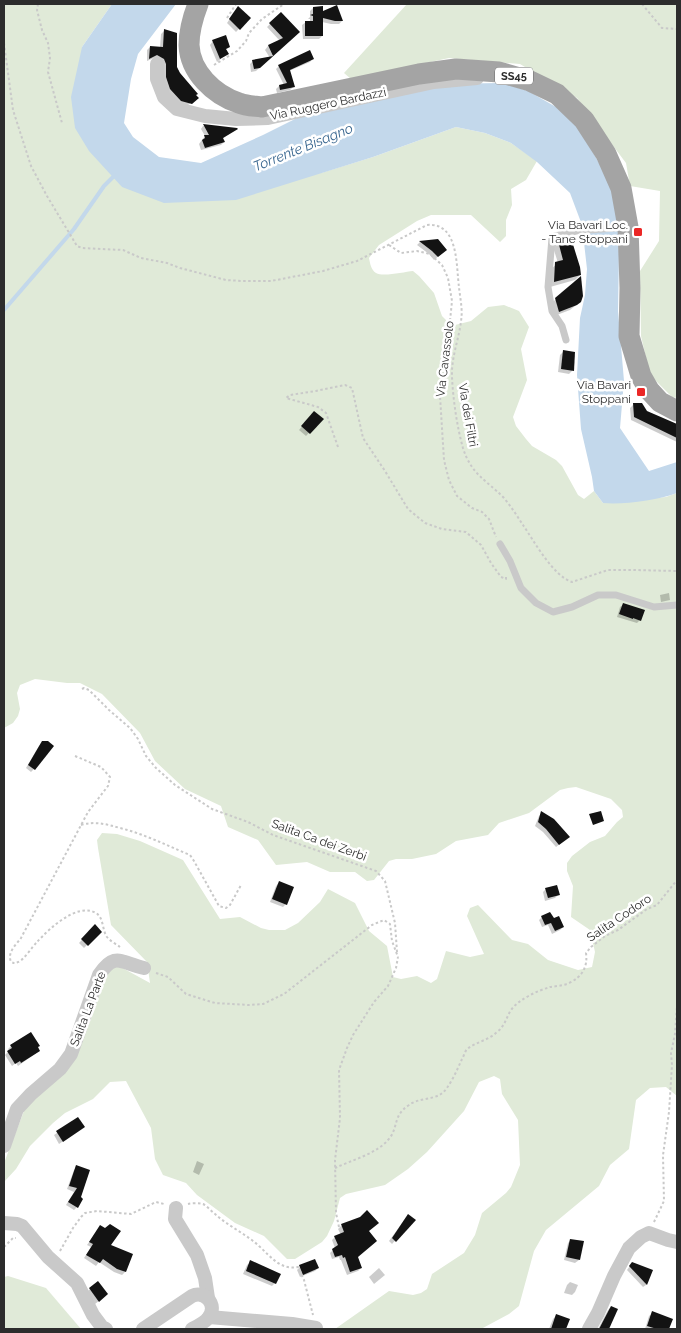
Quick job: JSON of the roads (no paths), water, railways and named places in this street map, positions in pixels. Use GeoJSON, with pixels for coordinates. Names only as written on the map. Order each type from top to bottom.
{"type":"FeatureCollection","features":[{"type":"Feature","properties":{"kind":"main road","name":"SS45"},"geometry":{"type":"LineString","coordinates":[[198,4],[193,18],[189,46],[194,65],[202,78],[214,90],[240,104],[262,107],[419,74],[456,69],[500,72],[530,81],[558,94],[584,120],[606,154],[621,188],[623,228],[630,288],[629,336],[641,376],[649,390],[660,402],[677,411]]}},
{"type":"Feature","properties":{"kind":"street","name":"Via Ruggero Bardazzi"},"geometry":{"type":"LineString","coordinates":[[157,64],[157,79],[164,97],[178,109],[205,116],[236,118],[268,118],[434,82],[472,79],[500,72]]}},
{"type":"Feature","properties":{"kind":"street","name":"Salita La Parte"},"geometry":{"type":"LineString","coordinates":[[4,1146],[17,1110],[31,1094],[60,1069],[71,1054],[99,975],[105,966],[112,961],[119,960],[144,968]]}},
{"type":"Feature","properties":{"kind":"street"},"geometry":{"type":"LineString","coordinates":[[176,1208],[175,1219],[197,1255],[205,1278],[212,1309],[209,1318]]}},
{"type":"Feature","properties":{"kind":"street"},"geometry":{"type":"LineString","coordinates":[[4,1223],[22,1226],[48,1257],[77,1283],[92,1315],[106,1329]]}},
{"type":"Feature","properties":{"kind":"street"},"geometry":{"type":"LineString","coordinates":[[589,1329],[629,1248],[649,1233],[677,1242]]}},
{"type":"Feature","properties":{"kind":"street"},"geometry":{"type":"LineString","coordinates":[[144,1329],[196,1294],[201,1294],[208,1298]]}},
{"type":"Feature","properties":{"kind":"street"},"geometry":{"type":"LineString","coordinates":[[192,1329],[209,1318],[292,1324],[316,1328]]}},
{"type":"Feature","properties":{"kind":"lane"},"geometry":{"type":"LineString","coordinates":[[566,340],[562,326],[552,311],[548,287],[552,238],[576,231],[623,228]]}},
{"type":"Feature","properties":{"kind":"lane"},"geometry":{"type":"LineString","coordinates":[[500,544],[521,588],[536,603],[553,612],[572,608],[598,595],[616,595],[654,607],[677,605]]}},
{"type":"Feature","properties":{"kind":"water","name":"Torrente Bisagno"},"geometry":{"type":"Polygon","coordinates":[[[112,4],[176,4],[138,54],[131,79],[124,123],[133,137],[159,157],[201,163],[301,116],[433,84],[502,83],[528,91],[556,107],[577,125],[609,180],[617,214],[619,254],[618,311],[624,381],[620,428],[649,471],[677,462],[677,493],[640,501],[603,503],[594,491],[581,429],[577,375],[580,318],[585,295],[587,269],[582,225],[570,193],[537,162],[511,143],[485,133],[456,127],[373,157],[236,200],[164,203],[122,187],[89,151],[75,128],[71,97],[82,47],[112,4]]]}},
{"type":"Feature","properties":{"kind":"waterway"},"geometry":{"type":"LineString","coordinates":[[4,310],[74,229],[104,186],[115,175]]}},
{"type":"Feature","properties":{"kind":"place","name":"Via Bavari Loc. - Tane Stoppani"},"geometry":{"type":"Point","coordinates":[638,232]}},
{"type":"Feature","properties":{"kind":"place","name":"Via Bavari Stoppani"},"geometry":{"type":"Point","coordinates":[641,392]}}]}
